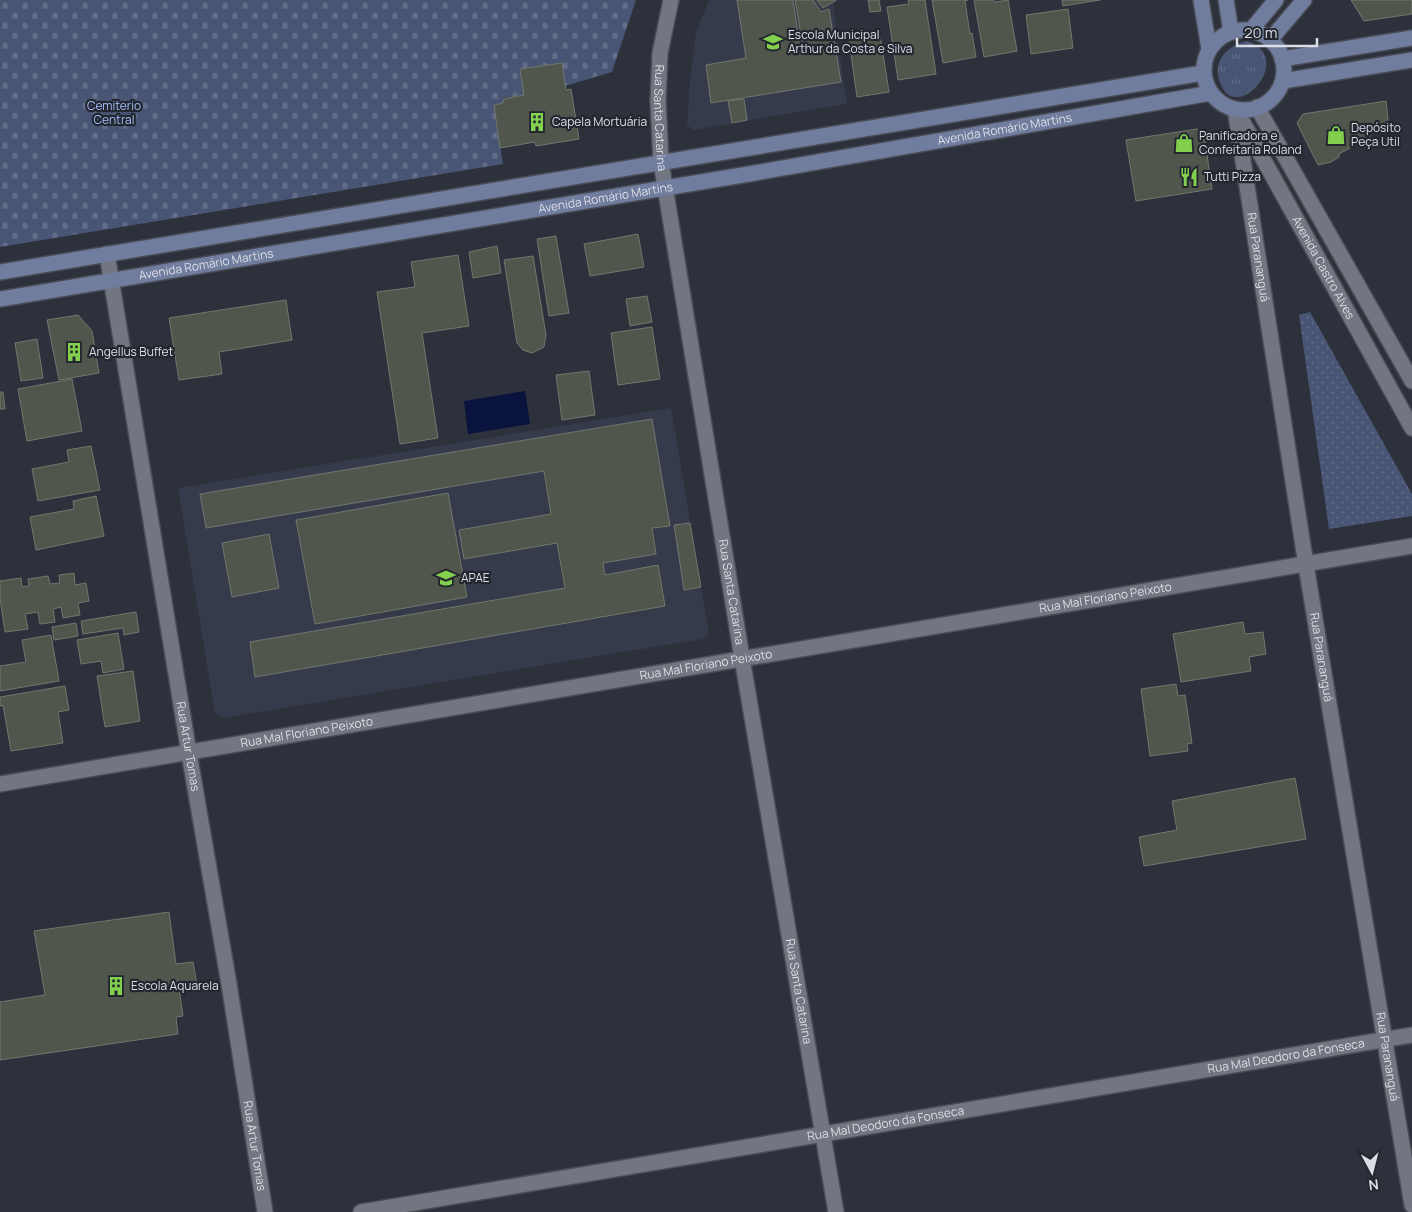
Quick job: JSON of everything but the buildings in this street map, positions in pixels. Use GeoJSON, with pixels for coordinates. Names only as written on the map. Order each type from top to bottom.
{"type":"FeatureCollection","features":[{"type":"Feature","properties":{"kind":"main road"},"geometry":{"type":"LineString","coordinates":[[1201,0],[1209,49]]}},
{"type":"Feature","properties":{"kind":"main road"},"geometry":{"type":"LineString","coordinates":[[1226,0],[1231,32]]}},
{"type":"Feature","properties":{"kind":"main road"},"geometry":{"type":"LineString","coordinates":[[1251,30],[1276,0]]}},
{"type":"Feature","properties":{"kind":"main road"},"geometry":{"type":"LineString","coordinates":[[1270,40],[1304,0]]}},
{"type":"Feature","properties":{"kind":"main road"},"geometry":{"type":"LineString","coordinates":[[1251,30],[1261,33],[1278,48],[1282,59],[1284,69],[1282,81],[1273,97],[1257,108],[1235,109],[1220,103],[1210,93],[1205,82],[1203,73],[1204,61],[1209,49],[1218,38],[1231,32],[1251,30]]}},
{"type":"Feature","properties":{"kind":"main road"},"geometry":{"type":"LineString","coordinates":[[1282,59],[1412,38]]}},
{"type":"Feature","properties":{"kind":"main road"},"geometry":{"type":"LineString","coordinates":[[1282,81],[1412,60]]}},
{"type":"Feature","properties":{"kind":"main road","name":"Avenida Romário Martins"},"geometry":{"type":"LineString","coordinates":[[0,272],[1203,73]]}},
{"type":"Feature","properties":{"kind":"main road","name":"Avenida Romário Martins"},"geometry":{"type":"LineString","coordinates":[[0,298],[758,172],[1210,93]]}},
{"type":"Feature","properties":{"kind":"street","name":"Rua Santa Catarina"},"geometry":{"type":"LineString","coordinates":[[671,0],[660,63],[658,101],[660,162],[836,1212]]}},
{"type":"Feature","properties":{"kind":"street","name":"Avenida Castro Alves"},"geometry":{"type":"LineString","coordinates":[[1257,108],[1412,381]]}},
{"type":"Feature","properties":{"kind":"street","name":"Avenida Castro Alves"},"geometry":{"type":"LineString","coordinates":[[1235,109],[1412,428]]}},
{"type":"Feature","properties":{"kind":"street","name":"Rua Parananguá"},"geometry":{"type":"LineString","coordinates":[[1235,109],[1306,565],[1383,1040],[1412,1205]]}},
{"type":"Feature","properties":{"kind":"street","name":"Rua Artur Tomas"},"geometry":{"type":"LineString","coordinates":[[107,254],[229,984],[265,1212]]}},
{"type":"Feature","properties":{"kind":"street","name":"Rua Mal Floriano Peixoto"},"geometry":{"type":"LineString","coordinates":[[0,784],[1412,546]]}},
{"type":"Feature","properties":{"kind":"street","name":"Rua Mal Deodoro da Fonseca"},"geometry":{"type":"LineString","coordinates":[[360,1212],[1412,1035]]}},
{"type":"Feature","properties":{"kind":"shaded area"},"geometry":{"type":"Polygon","coordinates":[[[709,0],[839,0],[833,5],[847,104],[693,130],[687,125],[690,80],[696,32],[709,0]]]}},
{"type":"Feature","properties":{"kind":"shaded area"},"geometry":{"type":"Polygon","coordinates":[[[525,391],[530,424],[468,434],[464,401],[525,391]]]}},
{"type":"Feature","properties":{"kind":"shaded area","name":"APAE"},"geometry":{"type":"Polygon","coordinates":[[[671,408],[709,634],[703,639],[223,718],[215,714],[178,488],[671,408]]]}},
{"type":"Feature","properties":{"kind":"green space","name":"Cemiterio Central"},"geometry":{"type":"Polygon","coordinates":[[[0,0],[636,0],[612,72],[565,86],[562,63],[520,69],[524,95],[504,98],[503,103],[494,105],[503,164],[0,247],[0,0]]]}},
{"type":"Feature","properties":{"kind":"green space"},"geometry":{"type":"Polygon","coordinates":[[[1247,41],[1261,49],[1266,60],[1265,72],[1259,83],[1250,92],[1240,97],[1230,96],[1222,87],[1219,79],[1219,64],[1222,57],[1232,47],[1247,41]]]}},
{"type":"Feature","properties":{"kind":"green space"},"geometry":{"type":"Polygon","coordinates":[[[1310,312],[1412,494],[1412,516],[1329,529],[1299,315],[1310,312]]]}},
{"type":"Feature","properties":{"kind":"place","name":"Escola Municipal Arthur da Costa e Silva"},"geometry":{"type":"Point","coordinates":[773,42]}},
{"type":"Feature","properties":{"kind":"place","name":"Capela Mortuária"},"geometry":{"type":"Point","coordinates":[537,122]}},
{"type":"Feature","properties":{"kind":"place","name":"Depósito Peça Util"},"geometry":{"type":"Point","coordinates":[1336,135]}},
{"type":"Feature","properties":{"kind":"place","name":"Panificadora e Confeitaria Roland"},"geometry":{"type":"Point","coordinates":[1184,143]}},
{"type":"Feature","properties":{"kind":"place","name":"Tutti Pizza"},"geometry":{"type":"Point","coordinates":[1189,177]}},
{"type":"Feature","properties":{"kind":"place","name":"Angellus Buffet"},"geometry":{"type":"Point","coordinates":[74,352]}},
{"type":"Feature","properties":{"kind":"place","name":"APAE"},"geometry":{"type":"Point","coordinates":[446,578]}},
{"type":"Feature","properties":{"kind":"place","name":"Escola Aquarela"},"geometry":{"type":"Point","coordinates":[116,986]}}]}
